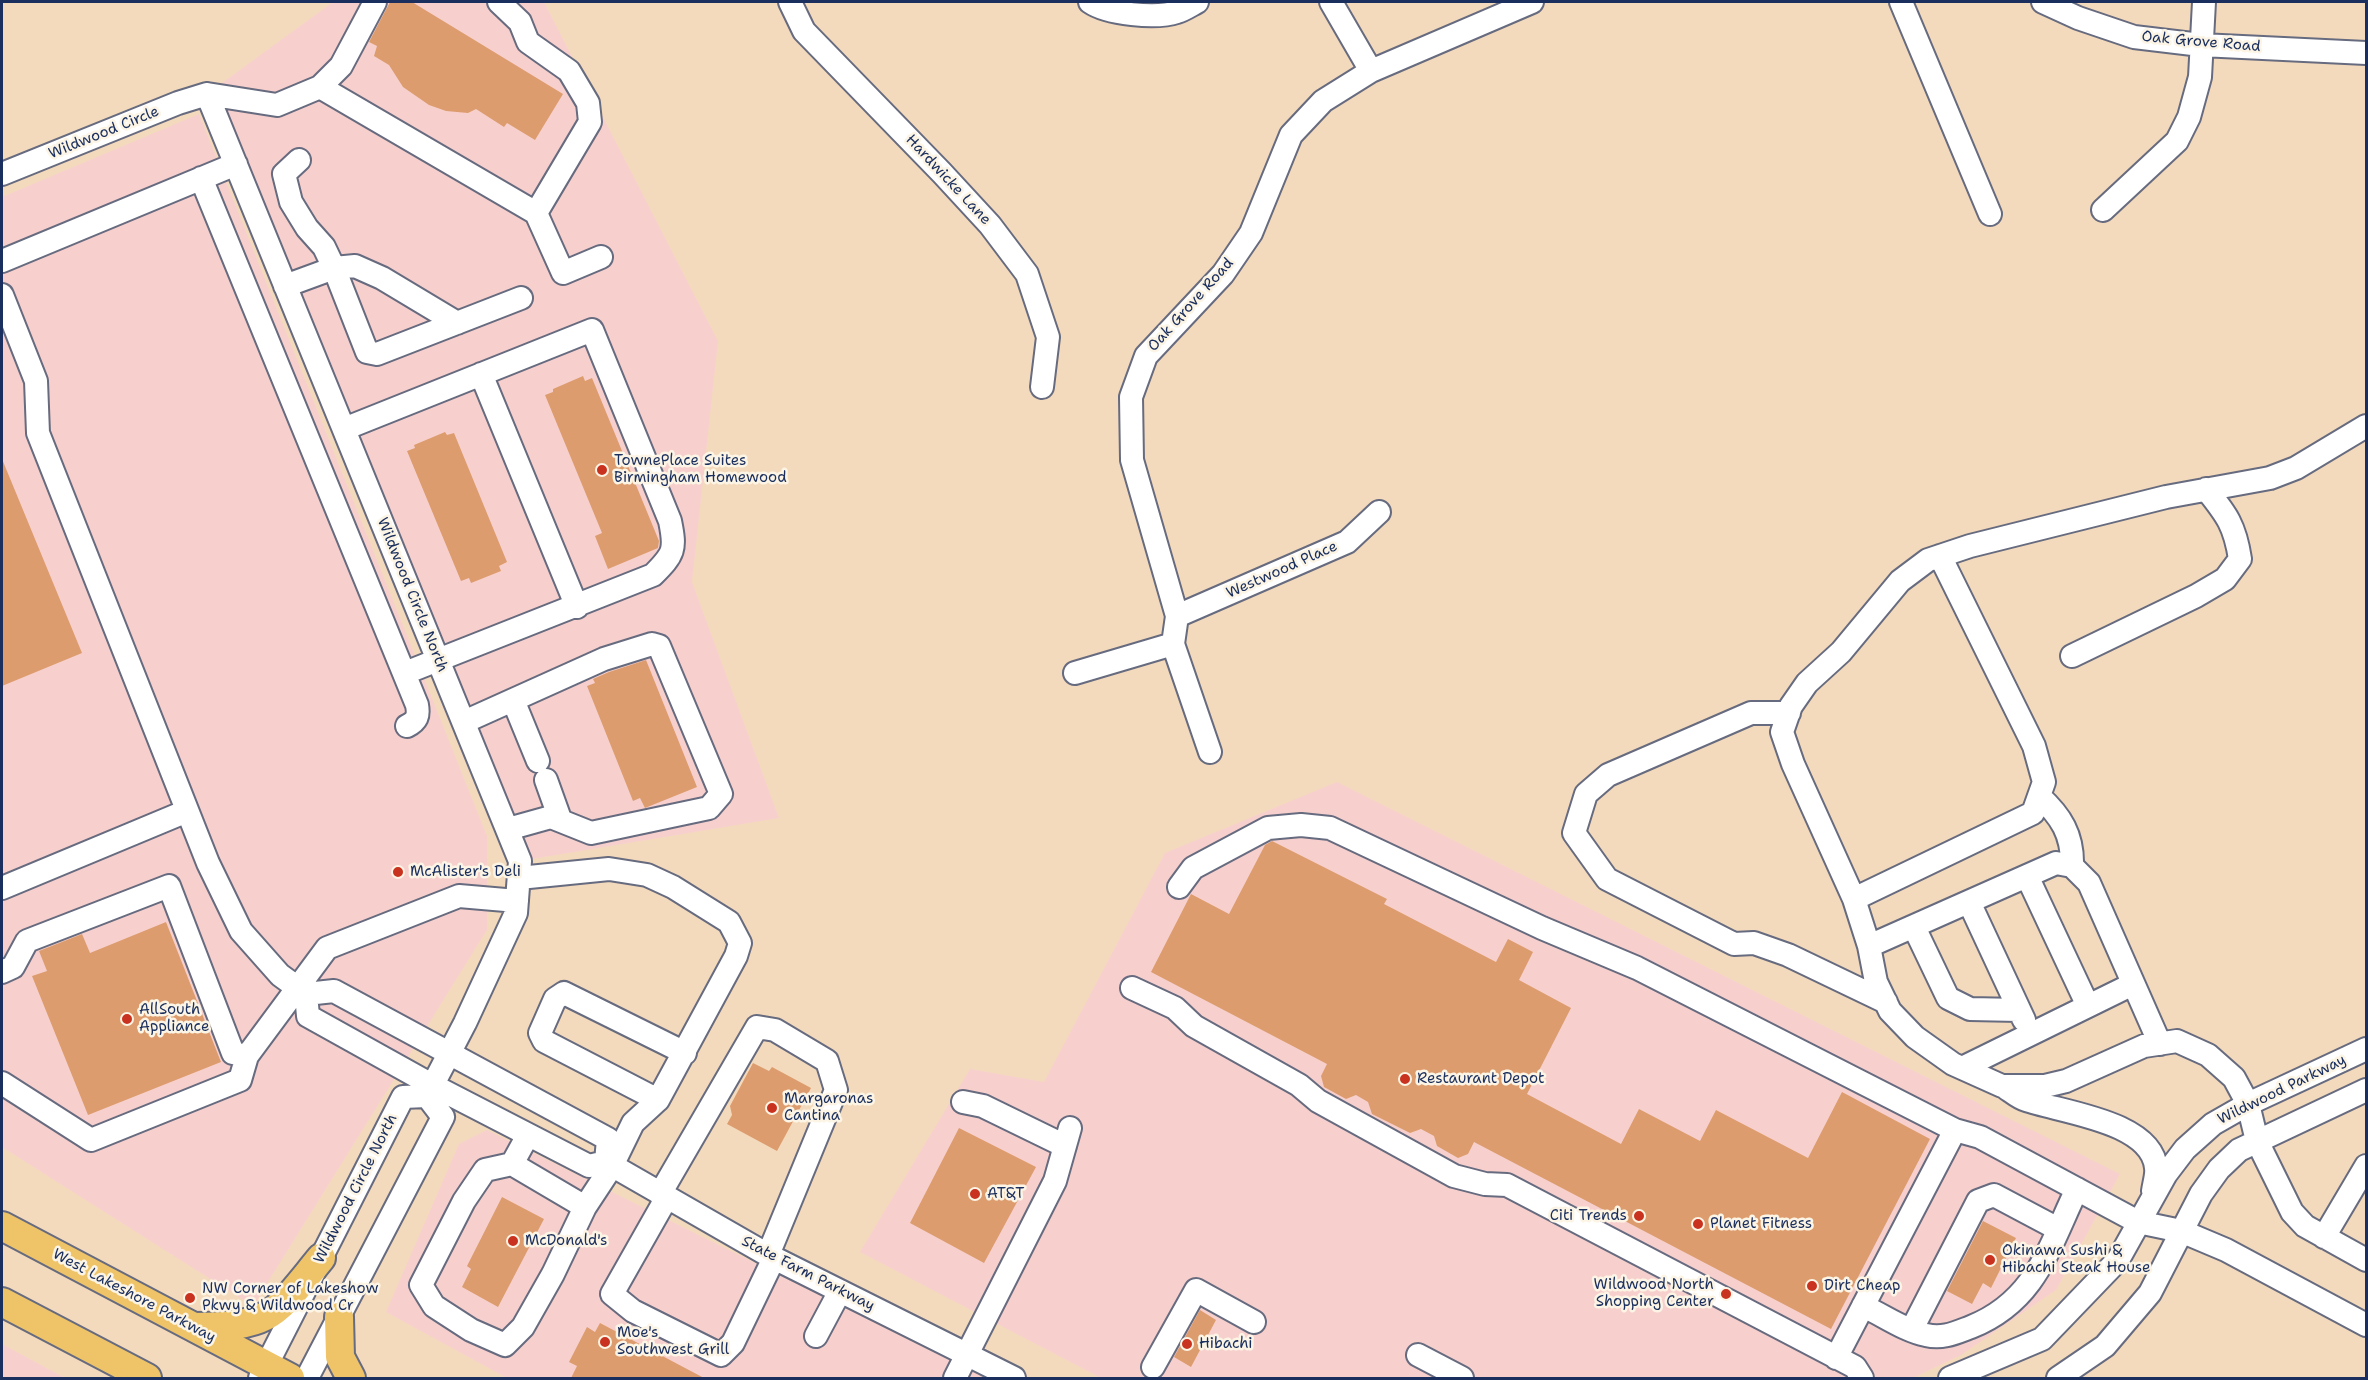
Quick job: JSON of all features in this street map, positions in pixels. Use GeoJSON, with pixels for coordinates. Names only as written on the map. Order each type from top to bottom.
{"type":"FeatureCollection","features":[{"type":"Feature","properties":{"kind":"main road","name":"West Lakeshore Parkway"},"geometry":{"type":"LineString","coordinates":[[2,1226],[192,1327],[272,1374]]}},
{"type":"Feature","properties":{"kind":"main road"},"geometry":{"type":"LineString","coordinates":[[192,1327],[235,1327],[258,1322],[281,1306],[321,1258]]}},
{"type":"Feature","properties":{"kind":"main road"},"geometry":{"type":"LineString","coordinates":[[2,1302],[138,1376]]}},
{"type":"Feature","properties":{"kind":"main road"},"geometry":{"type":"LineString","coordinates":[[339,1317],[340,1357],[351,1378]]}},
{"type":"Feature","properties":{"kind":"street"},"geometry":{"type":"LineString","coordinates":[[207,94],[277,105],[320,87],[341,66],[375,2]]}},
{"type":"Feature","properties":{"kind":"street"},"geometry":{"type":"LineString","coordinates":[[499,2],[520,22],[528,42],[569,71],[588,103],[590,122],[536,213]]}},
{"type":"Feature","properties":{"kind":"street","name":"Hardwicke Lane"},"geometry":{"type":"LineString","coordinates":[[790,2],[804,31],[990,225],[1027,274],[1048,337],[1042,387]]}},
{"type":"Feature","properties":{"kind":"street"},"geometry":{"type":"LineString","coordinates":[[1090,2],[1097,7],[1131,14],[1176,13],[1197,2]]}},
{"type":"Feature","properties":{"kind":"street"},"geometry":{"type":"LineString","coordinates":[[1331,2],[1371,71]]}},
{"type":"Feature","properties":{"kind":"street","name":"Oak Grove Road"},"geometry":{"type":"LineString","coordinates":[[1210,752],[1173,644],[1177,616],[1132,460],[1131,397],[1146,356],[1223,274],[1251,233],[1291,135],[1323,101],[1371,71],[1532,2]]}},
{"type":"Feature","properties":{"kind":"street"},"geometry":{"type":"LineString","coordinates":[[1901,2],[1990,214]]}},
{"type":"Feature","properties":{"kind":"street","name":"Oak Grove Road"},"geometry":{"type":"LineString","coordinates":[[2043,2],[2078,18],[2134,37],[2201,45],[2367,53]]}},
{"type":"Feature","properties":{"kind":"street"},"geometry":{"type":"LineString","coordinates":[[2103,210],[2177,141],[2189,117],[2200,77],[2204,2]]}},
{"type":"Feature","properties":{"kind":"street"},"geometry":{"type":"LineString","coordinates":[[320,87],[536,213],[563,273],[601,257]]}},
{"type":"Feature","properties":{"kind":"street","name":"Wildwood Circle North"},"geometry":{"type":"LineString","coordinates":[[207,94],[520,861],[516,913],[449,1053],[430,1090],[403,1097],[321,1258],[272,1374]]}},
{"type":"Feature","properties":{"kind":"street","name":"Wildwood Circle"},"geometry":{"type":"LineString","coordinates":[[2,174],[178,103],[207,94]]}},
{"type":"Feature","properties":{"kind":"street"},"geometry":{"type":"LineString","coordinates":[[299,160],[284,174],[291,202],[307,228],[324,248],[367,352],[377,354],[521,298]]}},
{"type":"Feature","properties":{"kind":"street"},"geometry":{"type":"LineString","coordinates":[[2,261],[236,164]]}},
{"type":"Feature","properties":{"kind":"street"},"geometry":{"type":"LineString","coordinates":[[201,178],[405,673],[418,714],[414,723],[406,726]]}},
{"type":"Feature","properties":{"kind":"street"},"geometry":{"type":"LineString","coordinates":[[285,286],[334,268],[355,266],[382,278],[457,323]]}},
{"type":"Feature","properties":{"kind":"street"},"geometry":{"type":"LineString","coordinates":[[2,295],[36,381],[38,433],[208,863],[241,931],[280,975],[301,990],[334,991],[608,1139],[609,1164]]}},
{"type":"Feature","properties":{"kind":"street"},"geometry":{"type":"LineString","coordinates":[[344,429],[592,330],[670,521],[675,542],[671,557],[653,574],[577,607],[405,673]]}},
{"type":"Feature","properties":{"kind":"street"},"geometry":{"type":"LineString","coordinates":[[481,374],[577,607]]}},
{"type":"Feature","properties":{"kind":"street"},"geometry":{"type":"LineString","coordinates":[[2152,1195],[2157,1167],[2146,1147],[2129,1132],[2102,1120],[2023,1099],[2002,1086],[1962,1068],[1915,1037],[1890,1011],[1876,982],[1869,946],[1854,899],[1793,764],[1782,732],[1789,713],[1807,683],[1841,652],[1900,580],[1928,560],[1980,543],[2206,489],[2270,478],[2296,468],[2367,426]]}},
{"type":"Feature","properties":{"kind":"street"},"geometry":{"type":"LineString","coordinates":[[2072,656],[2196,596],[2225,579],[2240,559],[2236,532],[2229,518],[2206,489]]}},
{"type":"Feature","properties":{"kind":"street","name":"Westwood Place"},"geometry":{"type":"LineString","coordinates":[[1177,616],[1347,542],[1379,512]]}},
{"type":"Feature","properties":{"kind":"street"},"geometry":{"type":"LineString","coordinates":[[1854,899],[2033,813],[2043,782],[2034,746],[1940,556]]}},
{"type":"Feature","properties":{"kind":"street"},"geometry":{"type":"LineString","coordinates":[[1075,673],[1173,644]]}},
{"type":"Feature","properties":{"kind":"street"},"geometry":{"type":"LineString","coordinates":[[464,722],[604,659],[643,645],[659,646],[721,794],[709,808],[591,833],[560,819],[543,817],[508,830]]}},
{"type":"Feature","properties":{"kind":"street"},"geometry":{"type":"LineString","coordinates":[[513,700],[560,819]]}},
{"type":"Feature","properties":{"kind":"street"},"geometry":{"type":"LineString","coordinates":[[1789,713],[1751,713],[1608,775],[1587,794],[1574,833],[1607,879],[1734,945],[1754,943],[1788,955],[1886,1002]]}},
{"type":"Feature","properties":{"kind":"street"},"geometry":{"type":"LineString","coordinates":[[2039,796],[2058,813],[2073,847],[2072,866]]}},
{"type":"Feature","properties":{"kind":"street"},"geometry":{"type":"LineString","coordinates":[[2,888],[187,811]]}},
{"type":"Feature","properties":{"kind":"street"},"geometry":{"type":"LineString","coordinates":[[1179,887],[1193,868],[1268,828],[1301,825],[1330,828],[1542,928],[1636,968],[1955,1130],[1980,1137],[2138,1222],[2181,1231],[2226,1250],[2367,1324]]}},
{"type":"Feature","properties":{"kind":"street"},"geometry":{"type":"LineString","coordinates":[[1869,946],[2056,863],[2072,866],[2089,883],[2160,1044]]}},
{"type":"Feature","properties":{"kind":"street"},"geometry":{"type":"LineString","coordinates":[[519,878],[609,869],[647,875],[673,887],[729,922],[740,943],[736,956],[685,1053],[658,1100],[633,1123],[585,1207],[553,1274],[523,1327],[505,1345],[471,1330],[434,1306],[421,1285],[464,1201],[485,1170],[512,1164],[585,1207]]}},
{"type":"Feature","properties":{"kind":"street"},"geometry":{"type":"LineString","coordinates":[[2027,876],[2088,1006]]}},
{"type":"Feature","properties":{"kind":"street"},"geometry":{"type":"LineString","coordinates":[[2,972],[13,967],[27,941],[169,886],[233,1053],[247,1056]]}},
{"type":"Feature","properties":{"kind":"street"},"geometry":{"type":"LineString","coordinates":[[2,1083],[91,1140],[240,1080],[247,1056],[301,990],[327,948],[459,896],[517,901]]}},
{"type":"Feature","properties":{"kind":"street"},"geometry":{"type":"LineString","coordinates":[[1969,902],[2031,1034]]}},
{"type":"Feature","properties":{"kind":"street"},"geometry":{"type":"LineString","coordinates":[[1914,927],[1948,999],[1970,1009],[2019,1010]]}},
{"type":"Feature","properties":{"kind":"street"},"geometry":{"type":"LineString","coordinates":[[1962,1068],[2133,984]]}},
{"type":"Feature","properties":{"kind":"street"},"geometry":{"type":"LineString","coordinates":[[1132,988],[1175,1008],[1194,1026],[1299,1085],[1317,1101],[1454,1176],[1485,1184],[1507,1185],[1855,1367],[1862,1378]]}},
{"type":"Feature","properties":{"kind":"street","name":"State Farm Parkway"},"geometry":{"type":"LineString","coordinates":[[301,990],[308,1016],[430,1090],[589,1166],[609,1164],[771,1257],[1014,1378]]}},
{"type":"Feature","properties":{"kind":"street"},"geometry":{"type":"LineString","coordinates":[[658,1100],[544,1041],[540,1033],[555,999],[564,993],[685,1053]]}},
{"type":"Feature","properties":{"kind":"street"},"geometry":{"type":"LineString","coordinates":[[757,1028],[775,1030],[827,1061],[836,1090],[771,1257],[733,1343],[721,1355],[633,1311],[612,1294],[757,1028]]}},
{"type":"Feature","properties":{"kind":"street"},"geometry":{"type":"LineString","coordinates":[[2002,1086],[2045,1086],[2066,1081],[2144,1046],[2178,1041],[2208,1056],[2234,1078],[2248,1104],[2257,1141],[2292,1212],[2305,1226],[2367,1260]]}},
{"type":"Feature","properties":{"kind":"street","name":"Wildwood Parkway"},"geometry":{"type":"LineString","coordinates":[[1950,1378],[2042,1339],[2118,1260],[2152,1195],[2185,1149],[2213,1124],[2248,1104],[2367,1048]]}},
{"type":"Feature","properties":{"kind":"street"},"geometry":{"type":"LineString","coordinates":[[307,1378],[443,1117],[430,1090]]}},
{"type":"Feature","properties":{"kind":"street"},"geometry":{"type":"LineString","coordinates":[[2058,1378],[2105,1346],[2150,1293],[2181,1231],[2219,1169],[2239,1150],[2367,1090]]}},
{"type":"Feature","properties":{"kind":"street"},"geometry":{"type":"LineString","coordinates":[[955,1378],[1055,1180],[1067,1137],[983,1106],[963,1102]]}},
{"type":"Feature","properties":{"kind":"street"},"geometry":{"type":"LineString","coordinates":[[1836,1358],[1955,1130]]}},
{"type":"Feature","properties":{"kind":"street"},"geometry":{"type":"LineString","coordinates":[[512,1164],[528,1135]]}},
{"type":"Feature","properties":{"kind":"street"},"geometry":{"type":"LineString","coordinates":[[2324,1237],[2358,1196],[2367,1166]]}},
{"type":"Feature","properties":{"kind":"street"},"geometry":{"type":"LineString","coordinates":[[1863,1305],[1925,1335],[1945,1337],[1989,1319],[2019,1298],[2032,1281],[2078,1189]]}},
{"type":"Feature","properties":{"kind":"street"},"geometry":{"type":"LineString","coordinates":[[1912,1329],[1978,1202],[1994,1195],[2058,1229]]}},
{"type":"Feature","properties":{"kind":"street"},"geometry":{"type":"LineString","coordinates":[[1153,1367],[1196,1290],[1254,1322]]}},
{"type":"Feature","properties":{"kind":"street"},"geometry":{"type":"LineString","coordinates":[[816,1336],[840,1292]]}},
{"type":"Feature","properties":{"kind":"street"},"geometry":{"type":"LineString","coordinates":[[1418,1355],[1462,1378]]}},
{"type":"Feature","properties":{"kind":"shaded area"},"geometry":{"type":"Polygon","coordinates":[[[333,2],[544,2],[718,341],[692,582],[779,818],[520,861],[207,94],[333,2]]]}},
{"type":"Feature","properties":{"kind":"shaded area"},"geometry":{"type":"Polygon","coordinates":[[[199,114],[487,836],[487,930],[253,1306],[2,1147],[2,197],[199,114]]]}},
{"type":"Feature","properties":{"kind":"shaded area"},"geometry":{"type":"Polygon","coordinates":[[[1337,782],[2120,1174],[2056,1290],[1961,1355],[1913,1378],[1101,1378],[860,1252],[970,1069],[1044,1082],[1165,853],[1337,782]]]}},
{"type":"Feature","properties":{"kind":"shaded area"},"geometry":{"type":"Polygon","coordinates":[[[487,1130],[987,1378],[507,1378],[386,1312],[459,1144],[487,1130]]]}},
{"type":"Feature","properties":{"kind":"shaded area"},"geometry":{"type":"Polygon","coordinates":[[[2,1344],[65,1378],[2,1378],[2,1344]]]}},
{"type":"Feature","properties":{"kind":"building"},"geometry":{"type":"Polygon","coordinates":[[[390,2],[412,2],[563,94],[535,140],[507,123],[504,127],[476,109],[468,113],[446,111],[429,105],[403,87],[389,65],[374,56],[377,46],[369,42],[390,2]]]}},
{"type":"Feature","properties":{"kind":"building"},"geometry":{"type":"Polygon","coordinates":[[[583,376],[585,381],[592,378],[659,541],[658,548],[608,569],[595,536],[602,533],[545,395],[583,376]]]}},
{"type":"Feature","properties":{"kind":"building"},"geometry":{"type":"Polygon","coordinates":[[[445,432],[447,435],[454,433],[507,562],[499,566],[501,571],[471,583],[469,578],[461,581],[407,451],[415,448],[414,445],[445,432]]]}},
{"type":"Feature","properties":{"kind":"building"},"geometry":{"type":"Polygon","coordinates":[[[2,459],[82,653],[2,686],[2,459]]]}},
{"type":"Feature","properties":{"kind":"building"},"geometry":{"type":"Polygon","coordinates":[[[646,660],[697,787],[645,808],[640,798],[633,801],[587,686],[595,683],[593,679],[646,660]]]}},
{"type":"Feature","properties":{"kind":"building"},"geometry":{"type":"Polygon","coordinates":[[[1272,841],[1387,899],[1384,904],[1496,962],[1508,939],[1533,952],[1519,980],[1571,1008],[1527,1094],[1621,1144],[1639,1109],[1700,1141],[1716,1110],[1808,1158],[1842,1092],[1930,1139],[1831,1329],[1474,1142],[1468,1154],[1458,1158],[1437,1146],[1434,1136],[1421,1129],[1410,1133],[1372,1114],[1368,1102],[1356,1095],[1346,1099],[1324,1087],[1321,1076],[1327,1064],[1151,972],[1191,894],[1229,914],[1265,845],[1272,841]]]}},
{"type":"Feature","properties":{"kind":"building","name":"AllSouth Appliance"},"geometry":{"type":"Polygon","coordinates":[[[166,922],[221,1062],[88,1115],[32,976],[47,971],[39,951],[82,934],[90,953],[166,922]]]}},
{"type":"Feature","properties":{"kind":"building"},"geometry":{"type":"Polygon","coordinates":[[[753,1063],[769,1071],[772,1067],[811,1088],[777,1151],[727,1124],[732,1115],[730,1106],[753,1063]]]}},
{"type":"Feature","properties":{"kind":"building"},"geometry":{"type":"Polygon","coordinates":[[[959,1128],[1036,1167],[984,1263],[910,1223],[959,1128]]]}},
{"type":"Feature","properties":{"kind":"building"},"geometry":{"type":"Polygon","coordinates":[[[502,1197],[544,1219],[498,1307],[462,1287],[471,1269],[467,1266],[502,1197]]]}},
{"type":"Feature","properties":{"kind":"building"},"geometry":{"type":"Polygon","coordinates":[[[1983,1221],[2016,1238],[1991,1288],[1983,1283],[1972,1304],[1947,1291],[1983,1221]]]}},
{"type":"Feature","properties":{"kind":"building","name":"Hibachi"},"geometry":{"type":"Polygon","coordinates":[[[1200,1310],[1216,1320],[1191,1367],[1174,1357],[1200,1310]]]}},
{"type":"Feature","properties":{"kind":"building"},"geometry":{"type":"Polygon","coordinates":[[[600,1323],[704,1378],[571,1378],[577,1366],[569,1362],[587,1327],[595,1332],[600,1323]]]}},
{"type":"Feature","properties":{"kind":"place","name":"TownePlace Suites Birmingham Homewood"},"geometry":{"type":"Point","coordinates":[602,470]}},
{"type":"Feature","properties":{"kind":"place","name":"McAlister's Deli"},"geometry":{"type":"Point","coordinates":[398,872]}},
{"type":"Feature","properties":{"kind":"place","name":"AllSouth Appliance"},"geometry":{"type":"Point","coordinates":[127,1019]}},
{"type":"Feature","properties":{"kind":"place","name":"Restaurant Depot"},"geometry":{"type":"Point","coordinates":[1405,1079]}},
{"type":"Feature","properties":{"kind":"place","name":"Margaronas Cantina"},"geometry":{"type":"Point","coordinates":[772,1108]}},
{"type":"Feature","properties":{"kind":"place","name":"AT&T"},"geometry":{"type":"Point","coordinates":[975,1194]}},
{"type":"Feature","properties":{"kind":"place","name":"Citi Trends"},"geometry":{"type":"Point","coordinates":[1639,1216]}},
{"type":"Feature","properties":{"kind":"place","name":"Planet Fitness"},"geometry":{"type":"Point","coordinates":[1698,1224]}},
{"type":"Feature","properties":{"kind":"place","name":"McDonald's"},"geometry":{"type":"Point","coordinates":[513,1241]}},
{"type":"Feature","properties":{"kind":"place","name":"Okinawa Sushi & Hibachi Steak House"},"geometry":{"type":"Point","coordinates":[1990,1260]}},
{"type":"Feature","properties":{"kind":"place","name":"Dirt Cheap"},"geometry":{"type":"Point","coordinates":[1812,1286]}},
{"type":"Feature","properties":{"kind":"place","name":"Wildwood North Shopping Center"},"geometry":{"type":"Point","coordinates":[1726,1294]}},
{"type":"Feature","properties":{"kind":"place","name":"NW Corner of Lakeshow Pkwy & Wildwood Cr"},"geometry":{"type":"Point","coordinates":[190,1298]}},
{"type":"Feature","properties":{"kind":"place","name":"Moe's Southwest Grill"},"geometry":{"type":"Point","coordinates":[605,1342]}},
{"type":"Feature","properties":{"kind":"place","name":"Hibachi"},"geometry":{"type":"Point","coordinates":[1187,1344]}}]}
